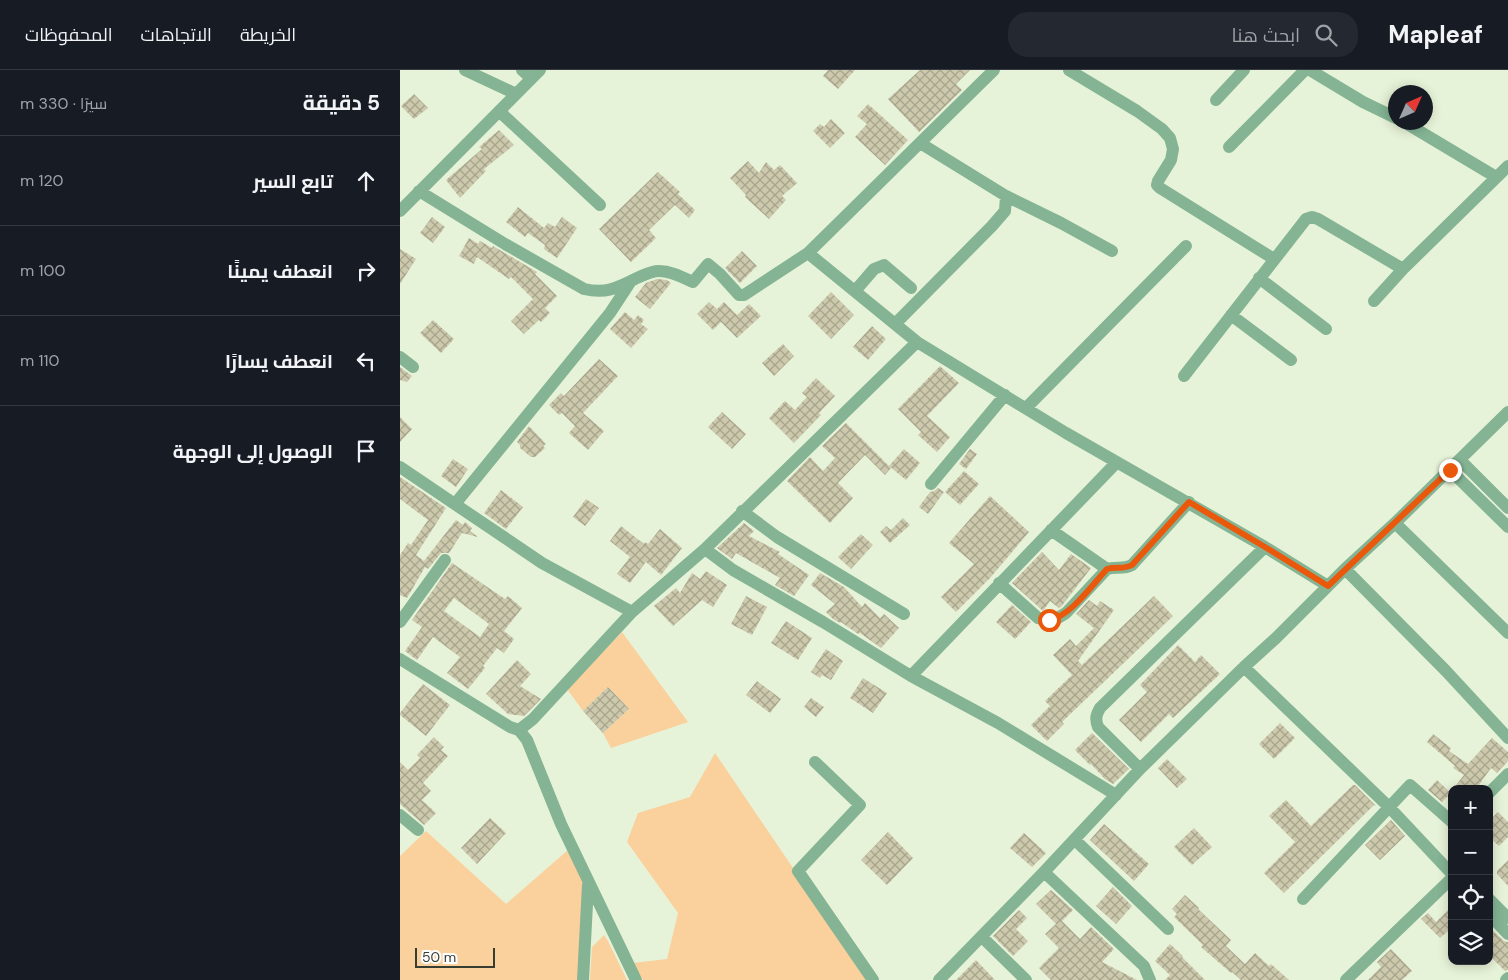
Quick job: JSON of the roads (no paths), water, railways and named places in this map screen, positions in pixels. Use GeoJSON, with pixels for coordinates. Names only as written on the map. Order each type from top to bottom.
{"type":"FeatureCollection","features":[{"type":"Feature","properties":{"kind":"street"},"geometry":{"type":"LineString","coordinates":[[465,70],[516,94]]}},
{"type":"Feature","properties":{"kind":"street"},"geometry":{"type":"LineString","coordinates":[[419,191],[505,244],[584,289],[598,292],[612,290],[649,272],[660,271],[670,272],[693,282],[708,264],[739,295],[744,295],[808,253],[994,70]]}},
{"type":"Feature","properties":{"kind":"street"},"geometry":{"type":"LineString","coordinates":[[1069,70],[1137,111],[1162,129],[1170,138],[1173,149],[1171,160],[1158,181],[1157,185],[1160,188],[1274,259]]}},
{"type":"Feature","properties":{"kind":"street"},"geometry":{"type":"LineString","coordinates":[[1216,100],[1244,70]]}},
{"type":"Feature","properties":{"kind":"street"},"geometry":{"type":"LineString","coordinates":[[1229,147],[1305,70]]}},
{"type":"Feature","properties":{"kind":"street"},"geometry":{"type":"LineString","coordinates":[[1310,70],[1354,97],[1388,114]]}},
{"type":"Feature","properties":{"kind":"street"},"geometry":{"type":"LineString","coordinates":[[400,211],[516,94],[531,73]]}},
{"type":"Feature","properties":{"kind":"street"},"geometry":{"type":"LineString","coordinates":[[499,111],[600,205]]}},
{"type":"Feature","properties":{"kind":"street"},"geometry":{"type":"LineString","coordinates":[[1417,130],[1496,177]]}},
{"type":"Feature","properties":{"kind":"street"},"geometry":{"type":"LineString","coordinates":[[920,143],[1006,196],[1112,251]]}},
{"type":"Feature","properties":{"kind":"street"},"geometry":{"type":"LineString","coordinates":[[1374,301],[1403,268],[1508,166]]}},
{"type":"Feature","properties":{"kind":"street"},"geometry":{"type":"LineString","coordinates":[[895,324],[992,226],[1005,211],[1006,196]]}},
{"type":"Feature","properties":{"kind":"street"},"geometry":{"type":"LineString","coordinates":[[1184,376],[1300,224],[1306,219],[1312,217],[1403,268]]}},
{"type":"Feature","properties":{"kind":"street"},"geometry":{"type":"LineString","coordinates":[[1026,408],[1186,246]]}},
{"type":"Feature","properties":{"kind":"street"},"geometry":{"type":"LineString","coordinates":[[808,253],[917,342],[1328,586]]}},
{"type":"Feature","properties":{"kind":"street"},"geometry":{"type":"LineString","coordinates":[[855,290],[874,269],[884,265],[911,288]]}},
{"type":"Feature","properties":{"kind":"street"},"geometry":{"type":"LineString","coordinates":[[1259,278],[1326,329]]}},
{"type":"Feature","properties":{"kind":"street"},"geometry":{"type":"LineString","coordinates":[[455,504],[610,314],[631,281]]}},
{"type":"Feature","properties":{"kind":"street"},"geometry":{"type":"LineString","coordinates":[[1230,315],[1291,360]]}},
{"type":"Feature","properties":{"kind":"street"},"geometry":{"type":"LineString","coordinates":[[520,730],[533,719],[632,612],[705,549],[917,342]]}},
{"type":"Feature","properties":{"kind":"street"},"geometry":{"type":"LineString","coordinates":[[400,358],[412,367]]}},
{"type":"Feature","properties":{"kind":"street"},"geometry":{"type":"LineString","coordinates":[[931,484],[1005,395]]}},
{"type":"Feature","properties":{"kind":"street"},"geometry":{"type":"LineString","coordinates":[[939,980],[1140,770],[1508,412]]}},
{"type":"Feature","properties":{"kind":"street"},"geometry":{"type":"LineString","coordinates":[[1460,460],[1508,508]]}},
{"type":"Feature","properties":{"kind":"street"},"geometry":{"type":"LineString","coordinates":[[911,676],[1117,462]]}},
{"type":"Feature","properties":{"kind":"street"},"geometry":{"type":"LineString","coordinates":[[400,467],[542,563],[632,612]]}},
{"type":"Feature","properties":{"kind":"street"},"geometry":{"type":"LineString","coordinates":[[1450,470],[1508,527]]}},
{"type":"Feature","properties":{"kind":"street"},"geometry":{"type":"LineString","coordinates":[[999,583],[1038,618],[1056,619],[1066,613],[1107,569],[1114,567],[1126,568],[1132,565],[1189,502]]}},
{"type":"Feature","properties":{"kind":"street"},"geometry":{"type":"LineString","coordinates":[[742,511],[777,537],[904,614]]}},
{"type":"Feature","properties":{"kind":"street"},"geometry":{"type":"LineString","coordinates":[[1395,523],[1508,633]]}},
{"type":"Feature","properties":{"kind":"street"},"geometry":{"type":"LineString","coordinates":[[1051,530],[1107,569]]}},
{"type":"Feature","properties":{"kind":"street"},"geometry":{"type":"LineString","coordinates":[[1140,770],[1098,727],[1096,714],[1265,547]]}},
{"type":"Feature","properties":{"kind":"street"},"geometry":{"type":"LineString","coordinates":[[705,549],[733,570],[911,676],[998,723],[1116,795]]}},
{"type":"Feature","properties":{"kind":"street"},"geometry":{"type":"LineString","coordinates":[[400,622],[445,560]]}},
{"type":"Feature","properties":{"kind":"street"},"geometry":{"type":"LineString","coordinates":[[1345,569],[1446,671],[1508,738]]}},
{"type":"Feature","properties":{"kind":"street"},"geometry":{"type":"LineString","coordinates":[[400,658],[510,727],[520,730],[527,740],[561,824],[636,980]]}},
{"type":"Feature","properties":{"kind":"street"},"geometry":{"type":"LineString","coordinates":[[1244,667],[1390,808],[1451,875]]}},
{"type":"Feature","properties":{"kind":"street"},"geometry":{"type":"LineString","coordinates":[[815,762],[860,805],[798,871],[873,980]]}},
{"type":"Feature","properties":{"kind":"street"},"geometry":{"type":"LineString","coordinates":[[1493,790],[1508,774]]}},
{"type":"Feature","properties":{"kind":"street"},"geometry":{"type":"LineString","coordinates":[[1303,899],[1410,785],[1448,818]]}},
{"type":"Feature","properties":{"kind":"street"},"geometry":{"type":"LineString","coordinates":[[400,815],[418,830]]}},
{"type":"Feature","properties":{"kind":"street"},"geometry":{"type":"LineString","coordinates":[[1075,840],[1168,929]]}},
{"type":"Feature","properties":{"kind":"street"},"geometry":{"type":"LineString","coordinates":[[1044,872],[1144,966],[1150,980]]}},
{"type":"Feature","properties":{"kind":"street"},"geometry":{"type":"LineString","coordinates":[[1346,980],[1448,880]]}},
{"type":"Feature","properties":{"kind":"street"},"geometry":{"type":"LineString","coordinates":[[583,980],[589,882]]}},
{"type":"Feature","properties":{"kind":"street"},"geometry":{"type":"LineString","coordinates":[[1493,903],[1508,918]]}},
{"type":"Feature","properties":{"kind":"street"},"geometry":{"type":"LineString","coordinates":[[1493,918],[1508,934]]}},
{"type":"Feature","properties":{"kind":"street"},"geometry":{"type":"LineString","coordinates":[[982,937],[1026,980]]}}]}
